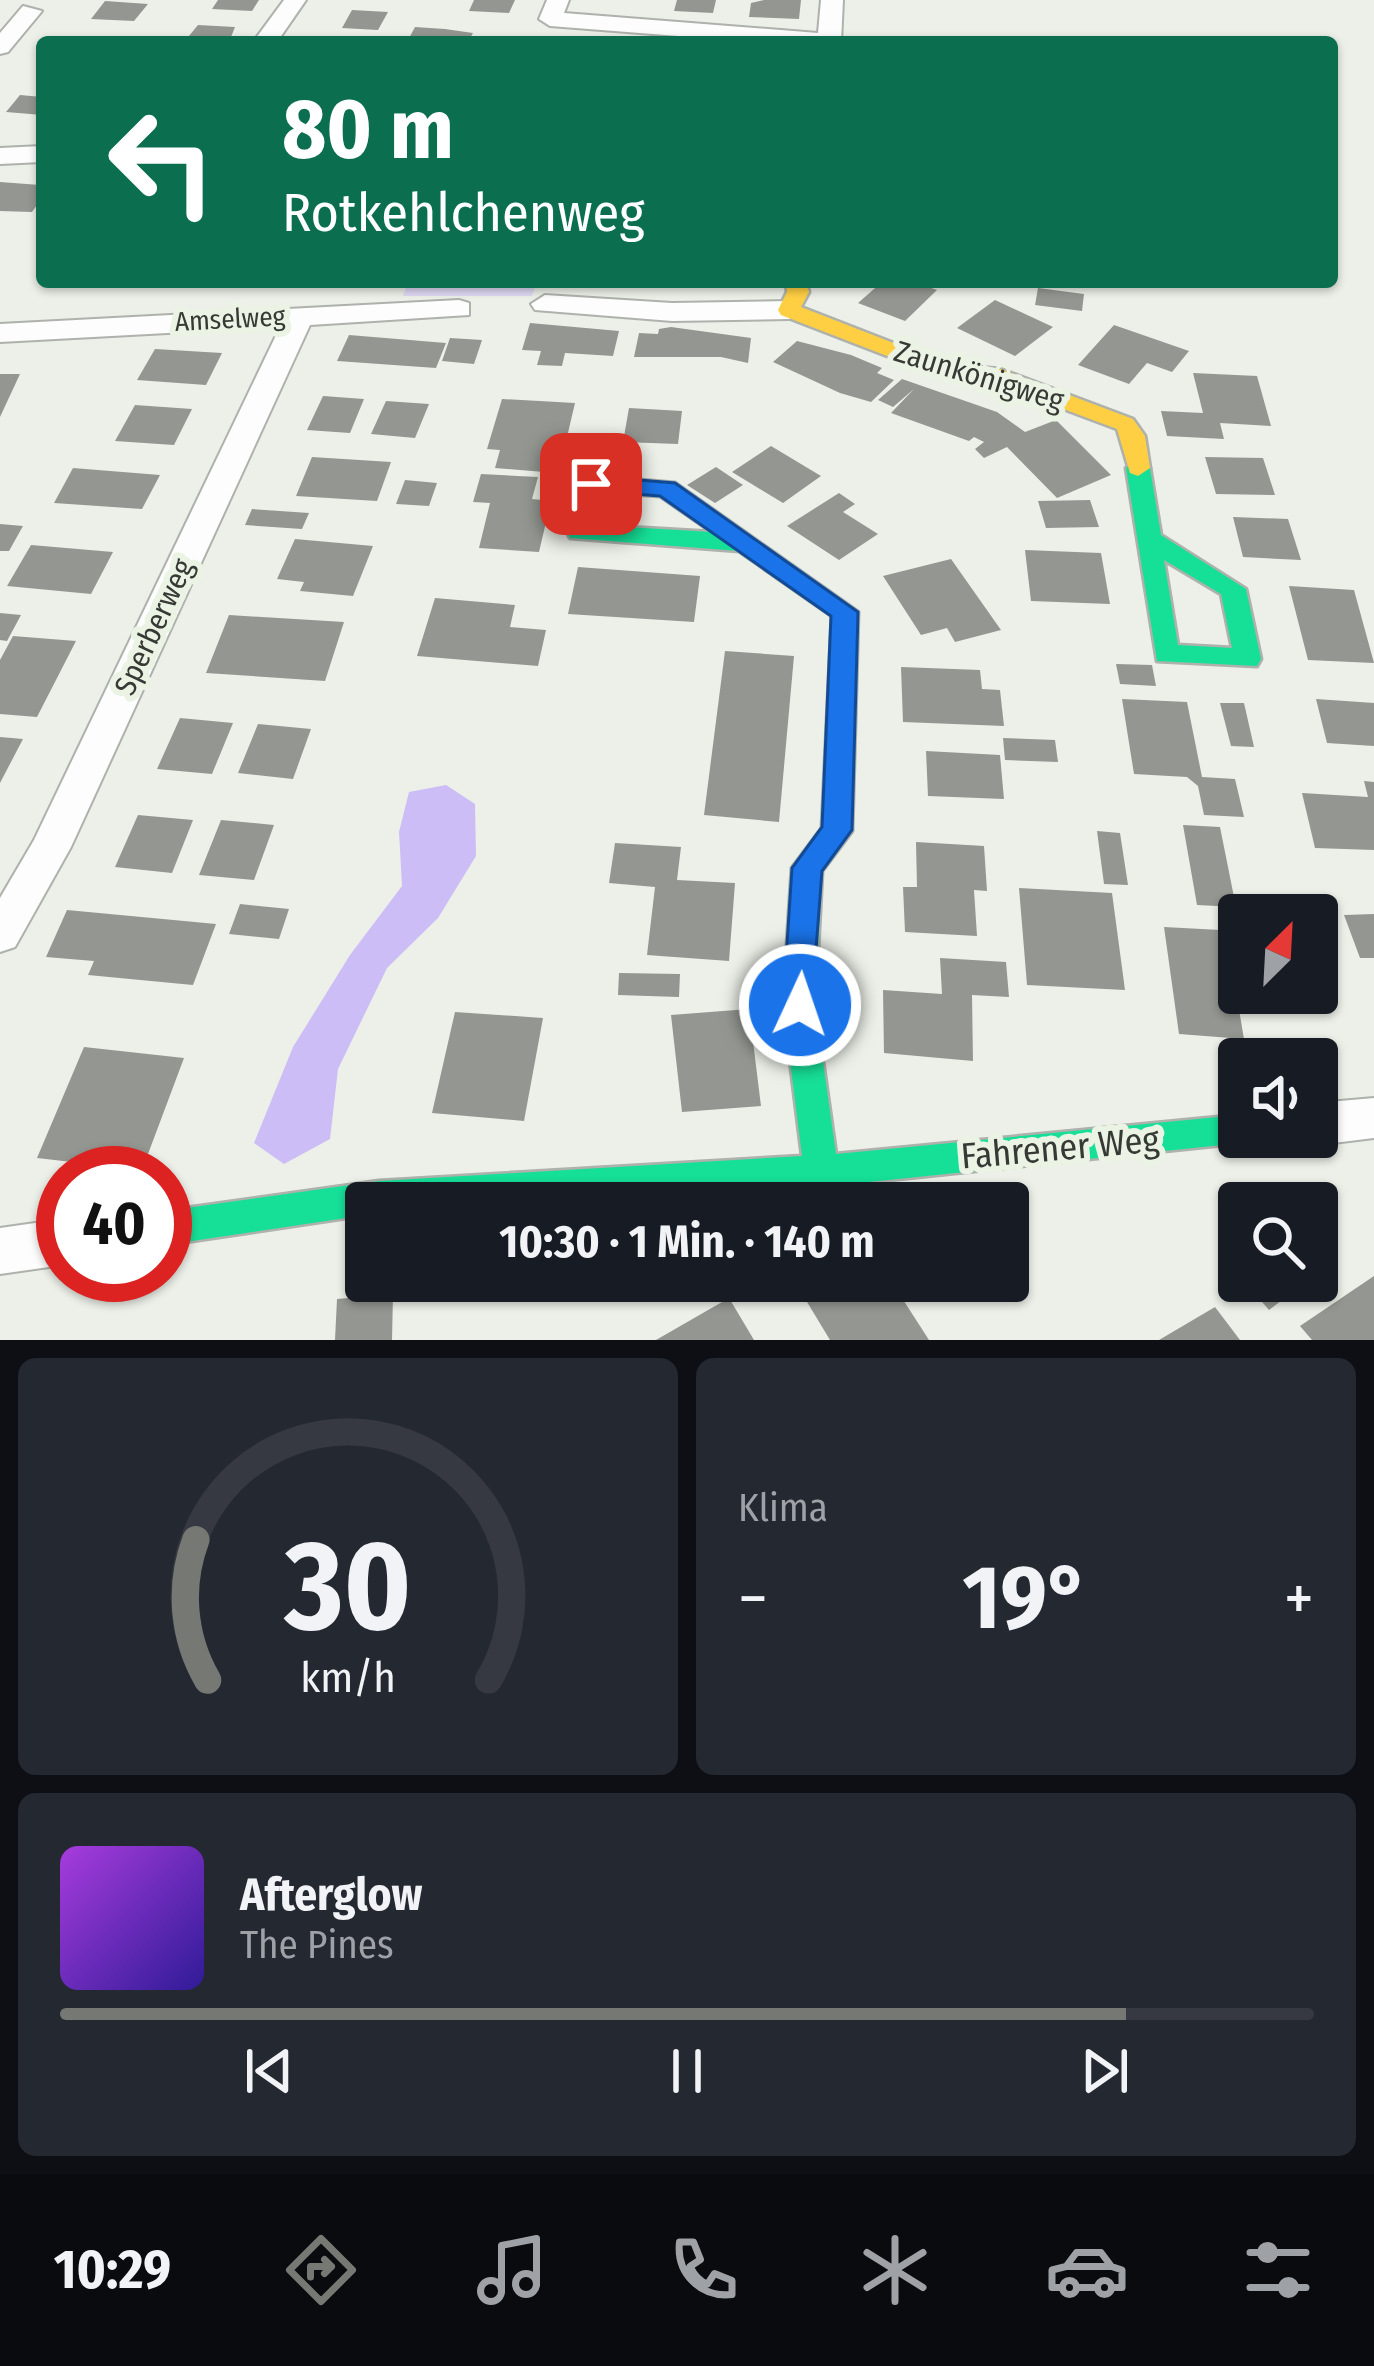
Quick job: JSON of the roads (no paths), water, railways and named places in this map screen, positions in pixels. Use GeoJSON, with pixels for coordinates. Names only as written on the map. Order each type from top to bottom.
{"type":"FeatureCollection","features":[{"type":"Feature","properties":{"kind":"street"},"geometry":{"type":"LineString","coordinates":[[270,36],[295,0]]}},
{"type":"Feature","properties":{"kind":"street"},"geometry":{"type":"LineString","coordinates":[[558,0],[550,19],[766,36]]}},
{"type":"Feature","properties":{"kind":"street"},"geometry":{"type":"LineString","coordinates":[[829,36],[832,0]]}},
{"type":"Feature","properties":{"kind":"street"},"geometry":{"type":"LineString","coordinates":[[0,47],[31,11]]}},
{"type":"Feature","properties":{"kind":"street"},"geometry":{"type":"LineString","coordinates":[[0,156],[36,154]]}},
{"type":"Feature","properties":{"kind":"street","name":"Zaunkönigweg"},"geometry":{"type":"LineString","coordinates":[[545,304],[672,313],[792,296],[947,371],[992,374],[1125,424],[1132,436],[1148,539],[1166,654],[1248,659],[1233,589],[1148,539]]}},
{"type":"Feature","properties":{"kind":"street","name":"Amselweg"},"geometry":{"type":"LineString","coordinates":[[0,333],[459,308]]}},
{"type":"Feature","properties":{"kind":"street","name":"Sperberweg"},"geometry":{"type":"LineString","coordinates":[[0,934],[51,847],[300,315]]}},
{"type":"Feature","properties":{"kind":"street"},"geometry":{"type":"LineString","coordinates":[[745,543],[580,532],[591,484],[666,489],[745,543],[845,612],[837,830],[807,868],[800,1005],[821,1171]]}},
{"type":"Feature","properties":{"kind":"street"},"geometry":{"type":"LineString","coordinates":[[1338,1122],[1374,1118]]}},
{"type":"Feature","properties":{"kind":"street","name":"Fahrener Weg"},"geometry":{"type":"LineString","coordinates":[[192,1224],[379,1197],[821,1171],[1218,1133]]}},
{"type":"Feature","properties":{"kind":"street"},"geometry":{"type":"LineString","coordinates":[[0,1251],[36,1246]]}}]}
